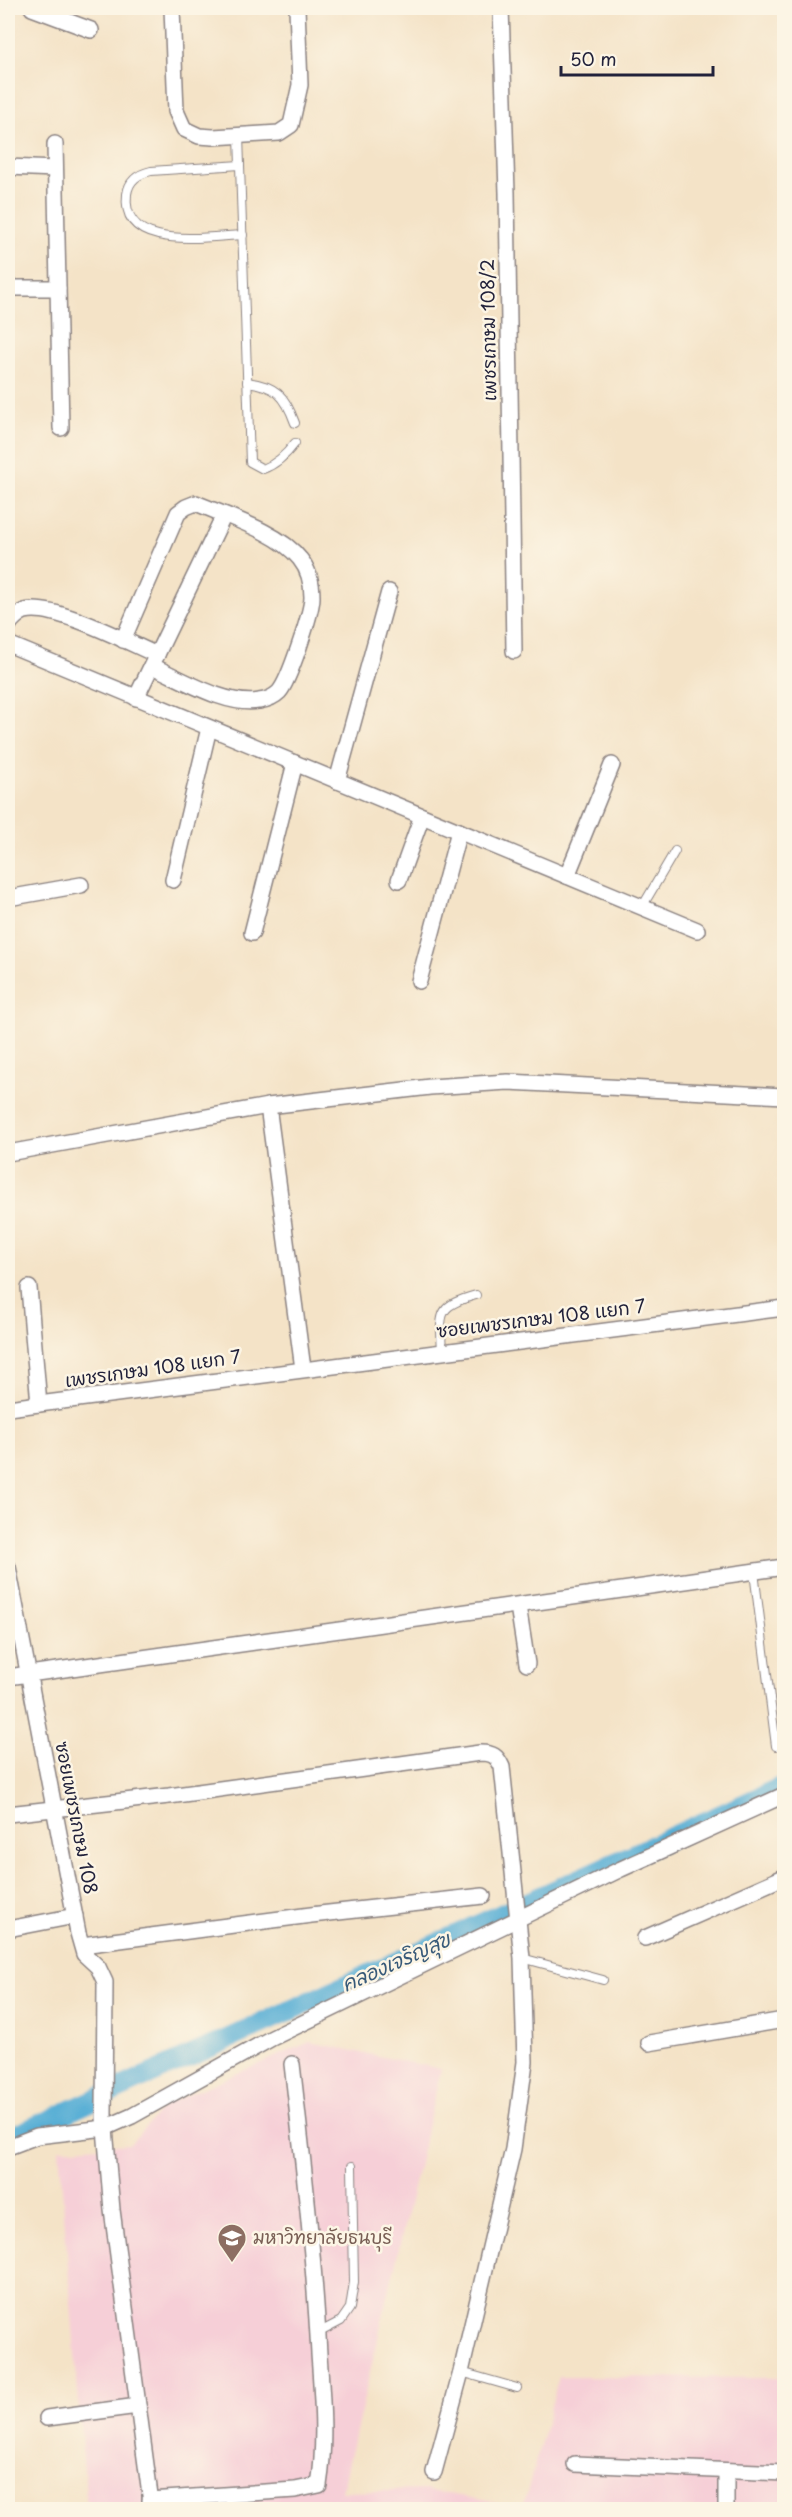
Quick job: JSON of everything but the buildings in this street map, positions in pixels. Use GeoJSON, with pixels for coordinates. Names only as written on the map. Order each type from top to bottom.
{"type":"FeatureCollection","features":[{"type":"Feature","properties":{"kind":"street"},"geometry":{"type":"LineString","coordinates":[[32,8],[91,30]]}},
{"type":"Feature","properties":{"kind":"street"},"geometry":{"type":"LineString","coordinates":[[171,8],[176,111],[184,129],[199,136],[279,133],[291,126],[300,85],[297,8]]}},
{"type":"Feature","properties":{"kind":"street","name":"เพชรเกษม 108/2"},"geometry":{"type":"LineString","coordinates":[[501,8],[507,204],[514,651]]}},
{"type":"Feature","properties":{"kind":"street"},"geometry":{"type":"LineString","coordinates":[[55,144],[61,428]]}},
{"type":"Feature","properties":{"kind":"street"},"geometry":{"type":"LineString","coordinates":[[8,167],[55,169]]}},
{"type":"Feature","properties":{"kind":"street"},"geometry":{"type":"LineString","coordinates":[[8,288],[58,288]]}},
{"type":"Feature","properties":{"kind":"street"},"geometry":{"type":"LineString","coordinates":[[8,626],[25,611],[39,611],[75,618],[123,640],[154,660],[239,702],[265,699],[280,691],[305,629],[312,600],[311,580],[301,560],[284,543],[196,503],[178,513],[123,640]]}},
{"type":"Feature","properties":{"kind":"street"},"geometry":{"type":"LineString","coordinates":[[136,698],[224,515]]}},
{"type":"Feature","properties":{"kind":"street"},"geometry":{"type":"LineString","coordinates":[[337,781],[389,592]]}},
{"type":"Feature","properties":{"kind":"street"},"geometry":{"type":"LineString","coordinates":[[8,644],[697,930]]}},
{"type":"Feature","properties":{"kind":"street"},"geometry":{"type":"LineString","coordinates":[[173,880],[209,728]]}},
{"type":"Feature","properties":{"kind":"street"},"geometry":{"type":"LineString","coordinates":[[252,933],[295,763]]}},
{"type":"Feature","properties":{"kind":"street"},"geometry":{"type":"LineString","coordinates":[[567,876],[612,765]]}},
{"type":"Feature","properties":{"kind":"street"},"geometry":{"type":"LineString","coordinates":[[399,880],[422,816]]}},
{"type":"Feature","properties":{"kind":"street"},"geometry":{"type":"LineString","coordinates":[[419,981],[459,831]]}},
{"type":"Feature","properties":{"kind":"street"},"geometry":{"type":"LineString","coordinates":[[8,898],[81,885]]}},
{"type":"Feature","properties":{"kind":"street"},"geometry":{"type":"LineString","coordinates":[[8,1153],[268,1106],[429,1087],[508,1082],[784,1096]]}},
{"type":"Feature","properties":{"kind":"street"},"geometry":{"type":"LineString","coordinates":[[268,1106],[303,1369]]}},
{"type":"Feature","properties":{"kind":"street"},"geometry":{"type":"LineString","coordinates":[[29,1288],[39,1404]]}},
{"type":"Feature","properties":{"kind":"street","name":"ซอยเพชรเกษม 108 แยก 7"},"geometry":{"type":"LineString","coordinates":[[303,1369],[784,1308]]}},
{"type":"Feature","properties":{"kind":"street","name":"เพชรเกษม 108 แยก 7"},"geometry":{"type":"LineString","coordinates":[[8,1408],[303,1369]]}},
{"type":"Feature","properties":{"kind":"street","name":"ซอยเพชรเกษม 108"},"geometry":{"type":"LineString","coordinates":[[8,1567],[75,1916],[84,1954],[98,1967],[105,1982],[104,2122],[112,2210],[151,2505]]}},
{"type":"Feature","properties":{"kind":"street"},"geometry":{"type":"LineString","coordinates":[[8,1677],[784,1567]]}},
{"type":"Feature","properties":{"kind":"street"},"geometry":{"type":"LineString","coordinates":[[518,1606],[527,1664]]}},
{"type":"Feature","properties":{"kind":"street"},"geometry":{"type":"LineString","coordinates":[[8,1814],[181,1794],[491,1753],[498,1758],[502,1767],[515,1878],[522,1958],[525,2062],[513,2149],[461,2372],[434,2472]]}},
{"type":"Feature","properties":{"kind":"street"},"geometry":{"type":"LineString","coordinates":[[8,2147],[37,2136],[104,2122],[161,2101],[272,2038],[517,1914],[784,1795]]}},
{"type":"Feature","properties":{"kind":"street"},"geometry":{"type":"LineString","coordinates":[[645,1938],[784,1877]]}},
{"type":"Feature","properties":{"kind":"street"},"geometry":{"type":"LineString","coordinates":[[82,1945],[311,1915],[483,1896]]}},
{"type":"Feature","properties":{"kind":"street"},"geometry":{"type":"LineString","coordinates":[[8,1929],[75,1916]]}},
{"type":"Feature","properties":{"kind":"street"},"geometry":{"type":"LineString","coordinates":[[649,2043],[784,2020]]}},
{"type":"Feature","properties":{"kind":"street"},"geometry":{"type":"LineString","coordinates":[[151,2505],[295,2490],[319,2485],[323,2463],[323,2405],[311,2231],[292,2064]]}},
{"type":"Feature","properties":{"kind":"street"},"geometry":{"type":"LineString","coordinates":[[47,2418],[138,2406]]}},
{"type":"Feature","properties":{"kind":"street"},"geometry":{"type":"LineString","coordinates":[[575,2464],[784,2473]]}},
{"type":"Feature","properties":{"kind":"street"},"geometry":{"type":"LineString","coordinates":[[726,2471],[726,2510]]}},
{"type":"Feature","properties":{"kind":"lane"},"geometry":{"type":"LineString","coordinates":[[239,135],[250,462],[263,469],[273,466],[287,454],[295,443]]}},
{"type":"Feature","properties":{"kind":"lane"},"geometry":{"type":"LineString","coordinates":[[240,165],[151,171],[138,174],[128,186],[126,199],[133,222],[143,231],[158,237],[243,235]]}},
{"type":"Feature","properties":{"kind":"lane"},"geometry":{"type":"LineString","coordinates":[[247,382],[267,385],[278,392],[289,408],[295,423]]}},
{"type":"Feature","properties":{"kind":"lane"},"geometry":{"type":"LineString","coordinates":[[642,907],[675,851]]}},
{"type":"Feature","properties":{"kind":"lane"},"geometry":{"type":"LineString","coordinates":[[442,1351],[442,1317],[446,1307],[454,1301],[476,1295]]}},
{"type":"Feature","properties":{"kind":"lane"},"geometry":{"type":"LineString","coordinates":[[754,1572],[777,1746]]}},
{"type":"Feature","properties":{"kind":"lane"},"geometry":{"type":"LineString","coordinates":[[522,1958],[603,1980]]}},
{"type":"Feature","properties":{"kind":"lane"},"geometry":{"type":"LineString","coordinates":[[318,2333],[341,2321],[350,2308],[354,2282],[352,2166]]}},
{"type":"Feature","properties":{"kind":"lane"},"geometry":{"type":"LineString","coordinates":[[461,2372],[517,2388]]}},
{"type":"Feature","properties":{"kind":"shaded area","name":"มหาวิทยาลัยธนบุรี"},"geometry":{"type":"Polygon","coordinates":[[[310,2042],[441,2069],[342,2492],[425,2490],[523,2507],[559,2377],[784,2378],[784,2509],[87,2509],[59,2149],[130,2144],[166,2104],[310,2042]]]}},
{"type":"Feature","properties":{"kind":"waterway","name":"คลองเจริญสุข"},"geometry":{"type":"LineString","coordinates":[[8,2139],[784,1786]]}},
{"type":"Feature","properties":{"kind":"place","name":"มหาวิทยาลัยธนบุรี"},"geometry":{"type":"Point","coordinates":[232,2264]}}]}
